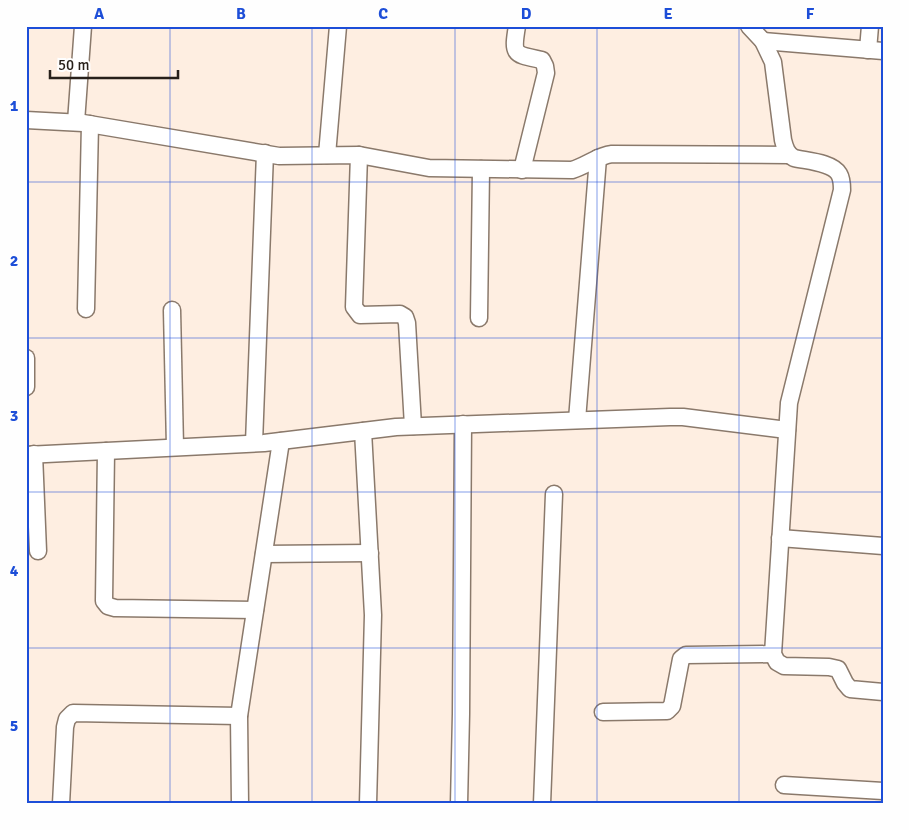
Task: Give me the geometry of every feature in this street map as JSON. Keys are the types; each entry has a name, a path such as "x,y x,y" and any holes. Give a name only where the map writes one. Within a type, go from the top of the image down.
{"street":[{"path":"83,26 86,309"},
{"path":"327,155 338,26"},
{"path":"517,26 515,50 520,55 542,60 546,73 522,170"},
{"path":"749,26 763,41 773,62 783,140 789,155"},
{"path":"763,41 875,51 870,26"},
{"path":"26,120 83,123 292,156 359,155 416,167 572,170 612,154 789,155 827,166 838,172 842,181 842,190 791,389 773,654 777,662 784,666 838,669 845,684 850,689 883,692"},
{"path":"254,443 266,153"},
{"path":"359,155 354,307 360,316 400,314 405,317 413,426"},
{"path":"577,420 598,158"},
{"path":"480,318 481,169"},
{"path":"172,310 175,447"},
{"path":"26,358 26,387"},
{"path":"38,551 30,454 254,443 413,426 577,420 683,417 787,430"},
{"path":"459,804 462,424"},
{"path":"363,431 373,615 368,804"},
{"path":"240,804 239,716 281,441"},
{"path":"106,451 104,601 108,606 115,608 255,610"},
{"path":"542,804 554,494"},
{"path":"780,538 883,546"},
{"path":"264,554 370,553"},
{"path":"603,712 667,711 672,706 681,659 686,654 773,654"},
{"path":"61,804 65,727 67,719 74,713 239,716"},
{"path":"784,785 883,791"}]}
